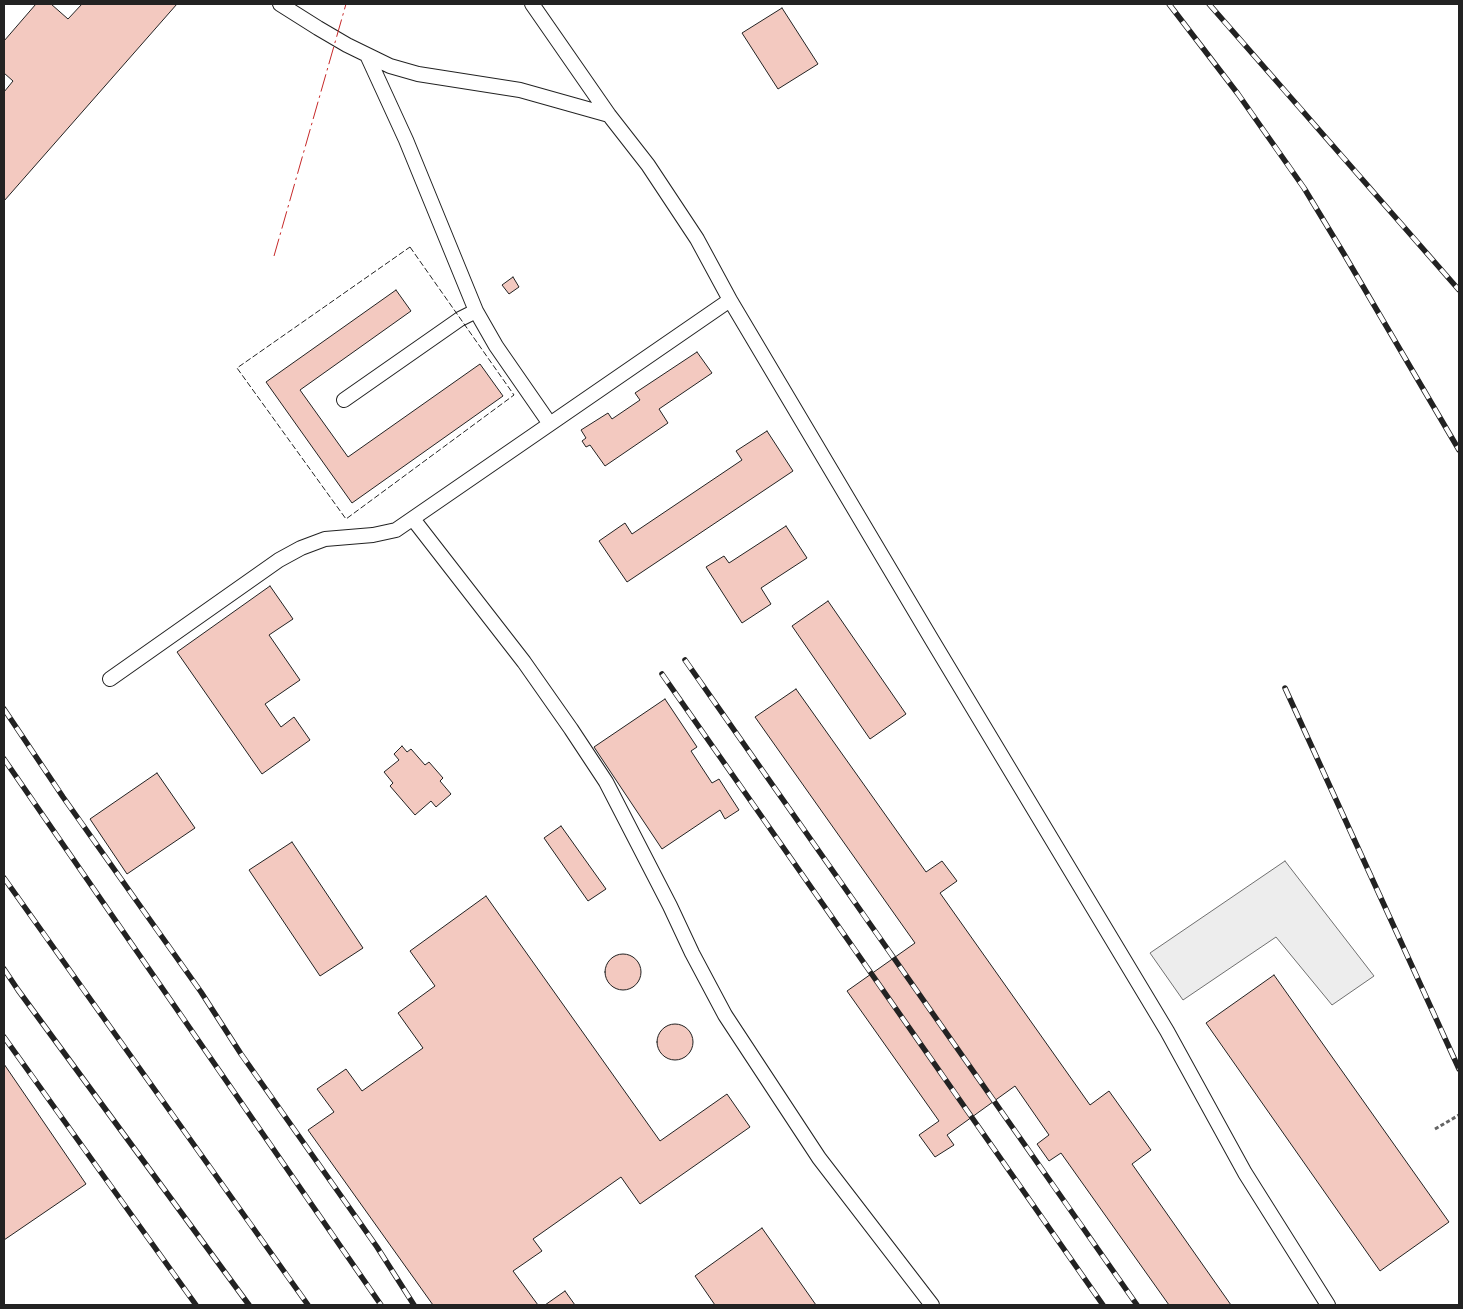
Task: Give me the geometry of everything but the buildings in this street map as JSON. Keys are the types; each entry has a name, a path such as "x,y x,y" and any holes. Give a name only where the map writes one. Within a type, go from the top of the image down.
{"lane":[{"path":"280,4 318,28 390,66 418,74 520,90 609,115"},
{"path":"532,4 609,115 648,164 680,211 730,300 1167,1031 1245,1173 1328,1305"},
{"path":"367,55 406,140 476,311 496,346 550,424"},
{"path":"110,679 279,560 301,548 325,538 373,535 396,530 730,300"},
{"path":"344,400 460,319 476,311"},
{"path":"413,519 524,662 571,728 606,782 725,1015 819,1158 932,1305"}],"path":[{"path":"1435,1129 1459,1115"}],"shaded area":[{"path":"1285,861 1374,976 1332,1005 1276,937 1183,1000 1150,953"}],"railway":[{"path":"1169,4 1238,94 1304,188 1459,450"},
{"path":"1209,4 1459,290"},
{"path":"685,660 1137,1305"},
{"path":"662,674 1103,1305"},
{"path":"1285,688 1459,1069"},
{"path":"4,709 63,797 201,992 241,1054 377,1247 414,1305"},
{"path":"4,759 381,1305"},
{"path":"4,878 308,1305"},
{"path":"4,969 249,1305"},
{"path":"4,1037 196,1305"}],"fence":[{"path":"410,247 514,395 346,519 237,368 410,247"}],"power":[{"path":"274,256 346,4"}]}
